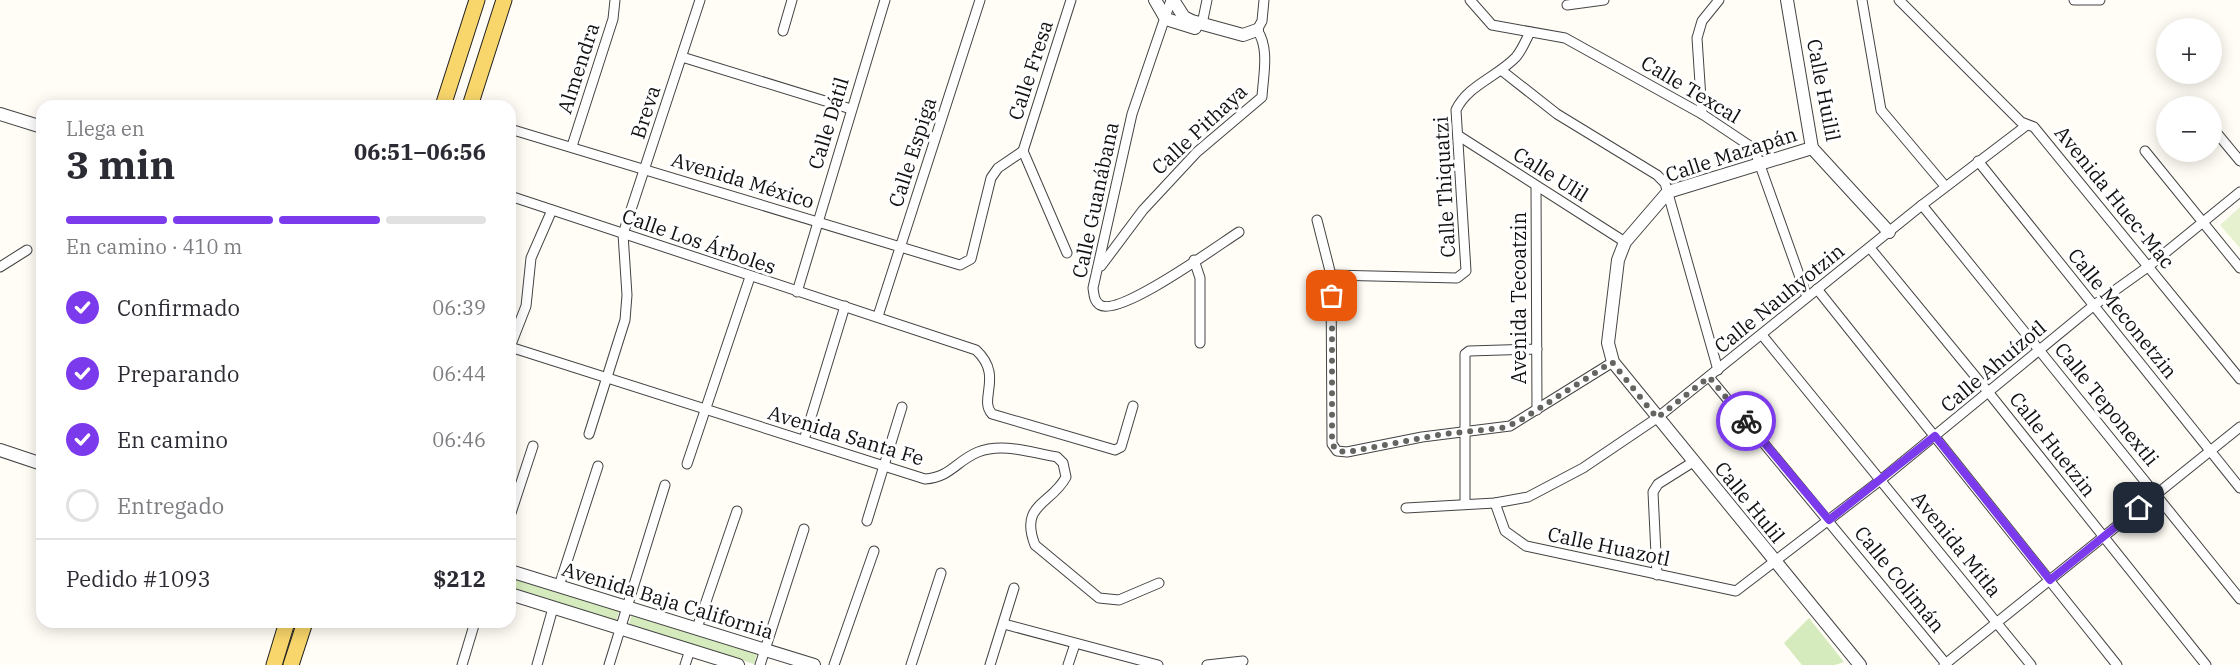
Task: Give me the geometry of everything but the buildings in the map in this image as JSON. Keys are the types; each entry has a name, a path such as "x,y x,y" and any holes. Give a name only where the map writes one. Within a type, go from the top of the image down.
{"main road":[{"path":"445,100 477,0"},
{"path":"472,100 504,0"},
{"path":"274,665 285,628"},
{"path":"291,665 303,628"}],"street":[{"name":"Almendra","path":"572,146 613,19 615,0"},
{"name":"Breva","path":"622,234 700,0"},
{"path":"783,31 792,0"},
{"name":"Calle Dátil","path":"796,292 885,0"},
{"name":"Calle Espiga","path":"878,316 980,0"},
{"name":"Calle Fresa","path":"1023,152 1071,0"},
{"path":"1155,0 1166,19 1205,31 1222,29"},
{"path":"1172,0 1184,17 1243,35 1257,30 1262,21 1264,0"},
{"name":"Calle Guanábana","path":"1172,0 1132,114 1094,288 1095,298 1099,304 1116,306 1151,289 1239,232"},
{"path":"1202,24 1207,0"},
{"name":"Calle Texcal","path":"1470,0 1492,25 1530,32 1554,33 1565,38 1702,114 1750,147 1759,164 1807,297"},
{"path":"1567,5 1604,0"},
{"path":"1702,114 1697,38 1702,21 1719,0"},
{"name":"Calle Huilil","path":"1787,0 1812,148 1889,231"},
{"path":"1862,0 1881,110 1945,186"},
{"name":"Avenida Huec-Mac","path":"1899,0 2027,125 2034,127 2240,379"},
{"path":"2074,0 2100,0"},
{"name":"Calle Pithaya","path":"1098,270 1143,210 1197,152 1262,97 1264,53 1263,42 1257,30"},
{"name":"Calle Thiquatzi","path":"1332,275 1457,278 1463,275 1466,271 1456,110 1463,95 1501,70 1517,54 1530,32"},
{"path":"682,57 851,109"},
{"path":"1501,70 1557,114 1657,175 1668,192 1718,370"},
{"path":"0,114 36,125"},
{"name":"Calle Nauhyotzin","path":"1406,508 1495,503 1539,493 1583,468 1657,418 1945,186 2027,125"},
{"name":"Avenida México","path":"516,131 960,265 971,259 991,178 998,168 1023,152"},
{"name":"Calle Ulil","path":"1459,136 1625,242"},
{"path":"2222,139 2240,161"},
{"name":"Calle Mazapán","path":"1612,362 1608,343 1614,271 1625,242 1668,192 1812,148"},
{"path":"2145,151 2240,268"},
{"path":"1023,152 1067,253"},
{"name":"Calle Meconetzin","path":"1978,161 2240,488"},
{"name":"Avenida Tecoatzin","path":"1536,186 1537,410"},
{"name":"Calle Ahuízotl","path":"1739,589 1882,479 2093,306 2149,266 2240,192"},
{"name":"Calle Los Árboles","path":"516,198 976,350 990,368 991,378 987,405 992,414 1115,450 1121,447 1133,406"},
{"name":"Calle Teponextli","path":"1922,205 2240,598"},
{"path":"516,332 526,306 531,258 552,210"},
{"path":"1317,220 1332,275 1332,444 1337,451 1347,452 1465,430 1502,428 1537,410 1612,362"},
{"path":"589,434 625,320 627,295 622,234"},
{"name":"Calle Huetzin","path":"1869,248 1989,393 2205,665"},
{"path":"0,267 27,250"},
{"path":"1194,260 1200,278 1200,344"},
{"path":"687,464 750,277"},
{"path":"1817,289 2117,665"},
{"path":"804,440 845,306"},
{"name":"Avenida Mitla","path":"1762,335 1882,479 2031,665"},
{"name":"Avenida Santa Fe","path":"516,349 925,479 942,478 977,453 998,447 1057,457 1063,463 1066,477 1062,484 1036,507 1031,518 1030,532 1035,545 1099,598 1119,600 1159,583"},
{"path":"1465,503 1466,351 1537,349"},
{"name":"Calle Hulil","path":"1612,362 1860,665"},
{"name":"Calle Colimán","path":"1709,377 1946,664"},
{"path":"867,521 903,407"},
{"path":"1946,664 2240,427"},
{"path":"516,498 533,446"},
{"path":"0,450 36,462"},
{"path":"1657,575 1653,492 1658,484 1693,462"},
{"path":"560,586 598,466"},
{"path":"609,665 665,485"},
{"name":"Calle Huazotl","path":"1495,503 1506,531 1526,546 1729,591 1739,589"},
{"path":"697,628 737,511"},
{"path":"760,665 804,529"},
{"path":"834,665 874,551"},
{"name":"Avenida Baja California","path":"516,573 814,665"},
{"path":"911,665 941,573"},
{"path":"990,665 1014,588"},
{"name":"Avenida Baja California","path":"516,596 738,665"},
{"path":"537,665 553,608"},
{"path":"1004,624 1147,665 1158,665"},
{"path":"462,665 473,628"},
{"path":"1068,665 1074,644"},
{"path":"685,665 690,650"},
{"path":"1207,665 1243,661"}],"green space":[{"path":"2240,207 2240,248 2220,225"},
{"path":"516,577 620,609 616,621 516,590"},
{"path":"632,614 757,654 754,664 629,624"},
{"path":"1809,618 1844,662 1835,665 1802,665 1784,643"}],"way so far":[{"path":"1332,296 1332,444 1337,451 1347,452 1465,430 1510,426 1612,362 1657,418 1709,377 1746,421"}],"route":[{"path":"1746,421 1829,520 1935,436 2050,580 2139,508"}]}
